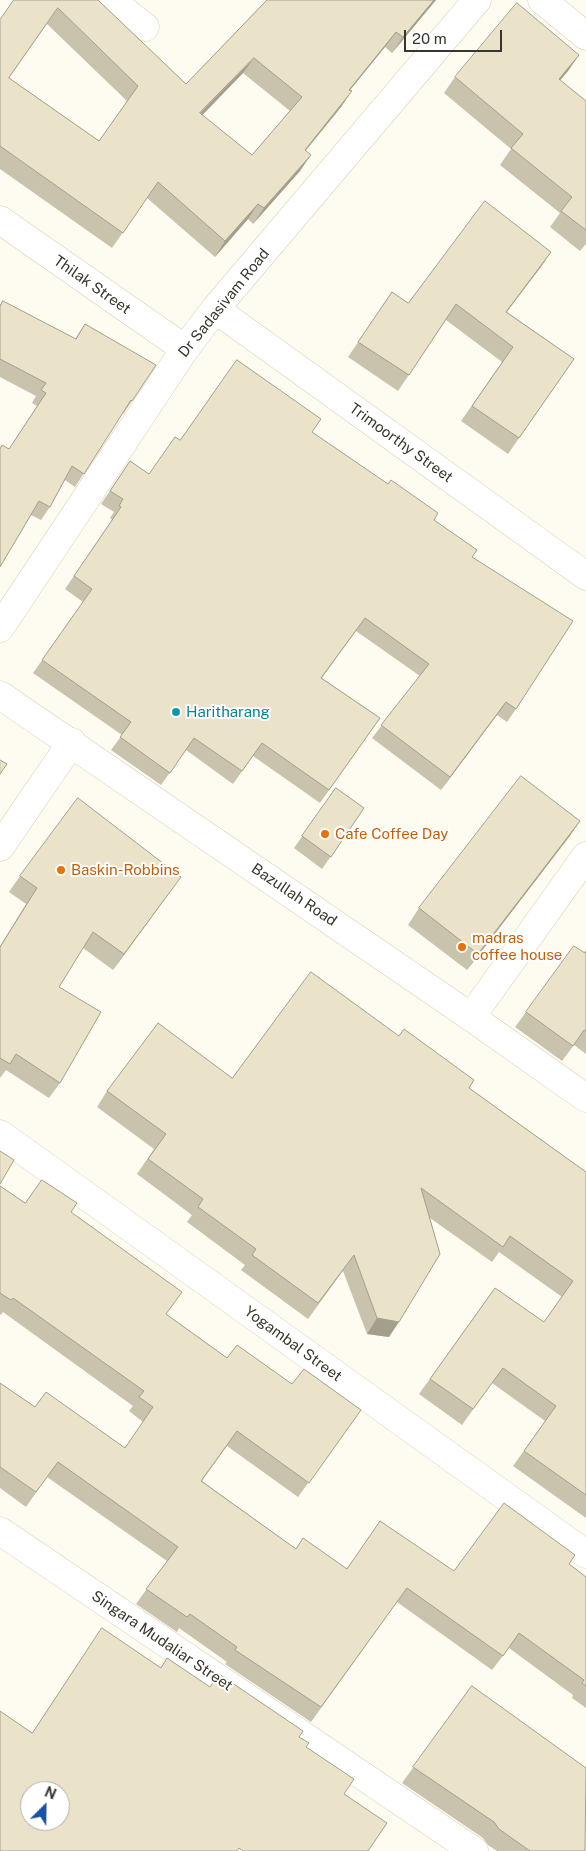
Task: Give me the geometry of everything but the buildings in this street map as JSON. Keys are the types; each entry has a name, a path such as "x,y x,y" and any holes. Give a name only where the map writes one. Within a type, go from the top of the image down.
{"street":[{"path":"110,0 145,26"},
{"name":"Dr Sadasivam Road","path":"0,628 185,349 215,310 477,0"},
{"path":"542,0 586,36"},
{"name":"Thilak Street","path":"0,220 185,349"},
{"name":"Trimoorthy Street","path":"215,310 586,576"},
{"name":"Bazullah Road","path":"0,695 72,742 471,1016 586,1098"},
{"path":"0,847 72,742"},
{"path":"471,1016 586,856"},
{"name":"Yogambal Street","path":"0,1134 586,1554"},
{"name":"Singara Mudaliar Street","path":"0,1531 474,1851"}],"place":[{"name":"Haritharang","path":"176,712"},
{"name":"Cafe Coffee Day","path":"325,834"},
{"name":"Baskin-Robbins","path":"61,870"},
{"name":"madras coffee house","path":"462,947"}]}
